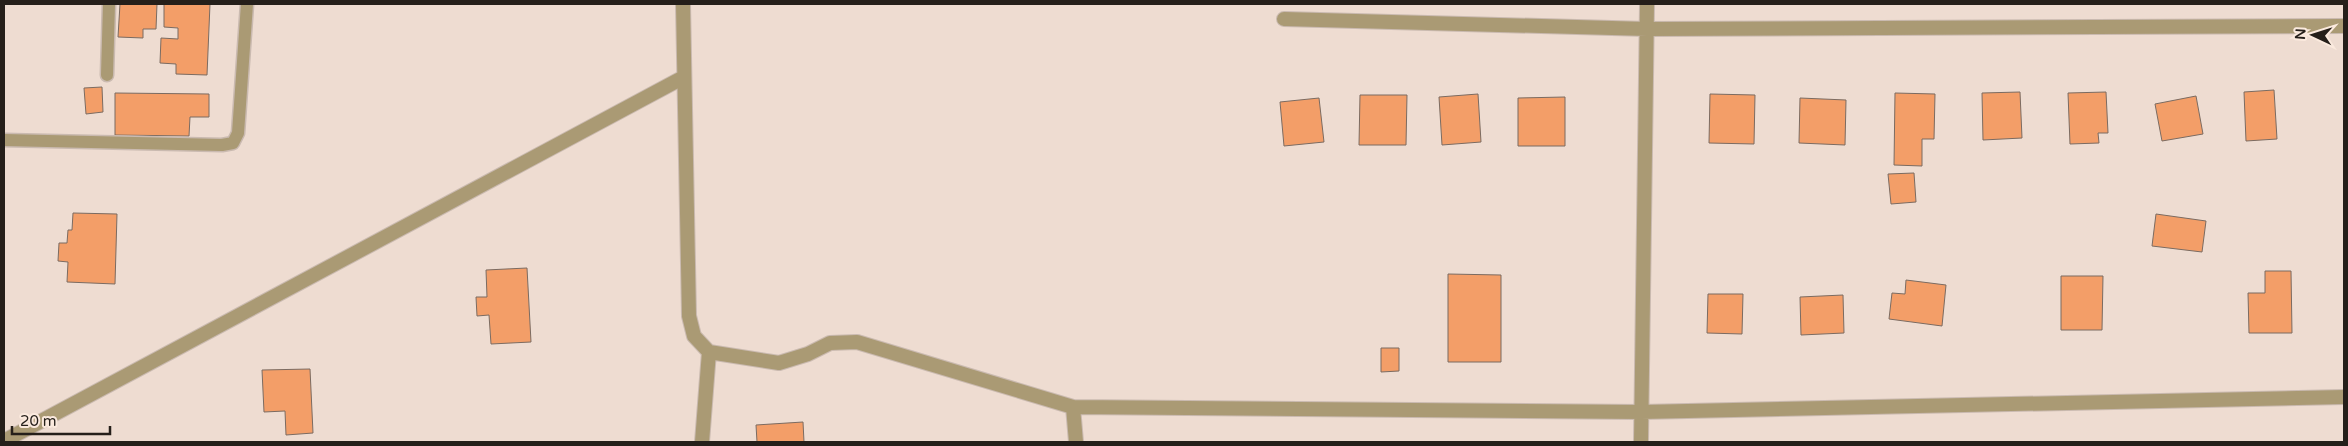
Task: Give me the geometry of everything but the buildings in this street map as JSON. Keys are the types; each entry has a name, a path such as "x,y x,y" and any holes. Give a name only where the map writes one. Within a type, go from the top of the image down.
{"street":[{"path":"683,4 689,316 694,336 709,352 780,363 808,354 830,343 857,342 1073,407 1641,412 2344,397"},
{"path":"1641,442 1647,4"},
{"path":"1284,19 1647,29 2344,26"},
{"path":"4,440 684,77"},
{"path":"702,442 709,352"},
{"path":"1073,407 1076,442"}],"lane":[{"path":"107,75 109,4"},
{"path":"4,140 222,145 233,142 238,133 247,4"}]}
